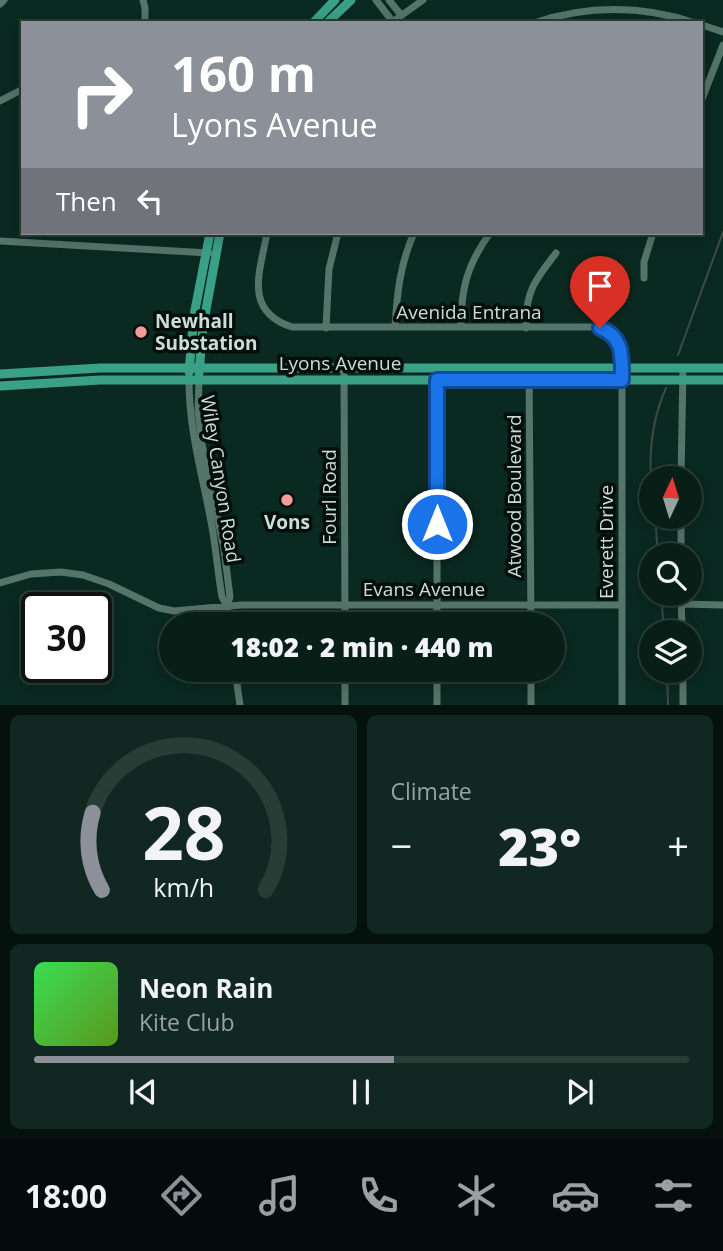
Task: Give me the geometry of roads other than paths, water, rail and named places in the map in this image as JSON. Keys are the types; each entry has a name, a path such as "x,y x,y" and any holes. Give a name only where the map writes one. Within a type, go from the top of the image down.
{"main road":[{"path":"315,21 335,0"},
{"path":"329,21 351,0"},
{"name":"Wiley Canyon Road","path":"210,235 211,254"},
{"name":"Wiley Canyon Road","path":"194,381 194,315 219,235"},
{"name":"Lyons Avenue","path":"0,374 100,368 723,368"},
{"path":"286,380 292,374 313,374 330,368"},
{"name":"Lyons Avenue","path":"0,386 70,381 723,380"}],"street":[{"path":"0,4 4,0"},
{"path":"142,0 145,21"},
{"path":"376,0 391,21"},
{"path":"389,0 401,15"},
{"path":"393,21 423,0"},
{"path":"539,21 553,16 600,9 640,10 690,21"},
{"path":"703,25 723,32"},
{"path":"703,93 723,45"},
{"path":"0,101 21,90"},
{"path":"23,235 23,242"},
{"name":"Avenida Entrana","path":"267,235 258,283 259,298 265,312 276,322 292,327 326,328 593,327 606,330 621,347 622,380"},
{"path":"326,328 329,269 338,235"},
{"path":"396,327 398,282 405,251 413,235"},
{"path":"461,327 463,285 469,268 489,235"},
{"path":"644,278 644,262 652,235"},
{"path":"0,241 211,254"},
{"path":"526,328 527,298 536,279 556,253"},
{"name":"Fourl Road","path":"344,368 345,612"},
{"path":"437,368 437,612"},
{"name":"Atwood Boulevard","path":"530,368 531,612"},
{"path":"681,466 683,368"},
{"name":"Everett Drive","path":"622,380 622,705"},
{"name":"Wiley Canyon Road","path":"194,381 193,436 225,560 223,579"},
{"name":"Wiley Canyon Road","path":"214,514 216,561 230,597 228,612"},
{"path":"216,561 225,560"},
{"name":"Evans Avenue","path":"1,580 61,572 83,575 109,584 159,608 174,611 227,606 622,606"},
{"path":"702,604 723,605"},
{"path":"237,682 240,705"},
{"path":"345,682 345,705"},
{"path":"437,682 438,705"},
{"path":"531,682 531,705"},
{"path":"683,683 683,705"}],"waterway":[{"path":"678,355 723,232"},
{"path":"651,466 653,432 666,388"},
{"path":"656,529 657,543"},
{"path":"662,606 663,620"},
{"path":"667,683 668,705"}],"place":[{"name":"Newhall Substation","path":"141,332"},
{"name":"Vons","path":"287,500"}]}
